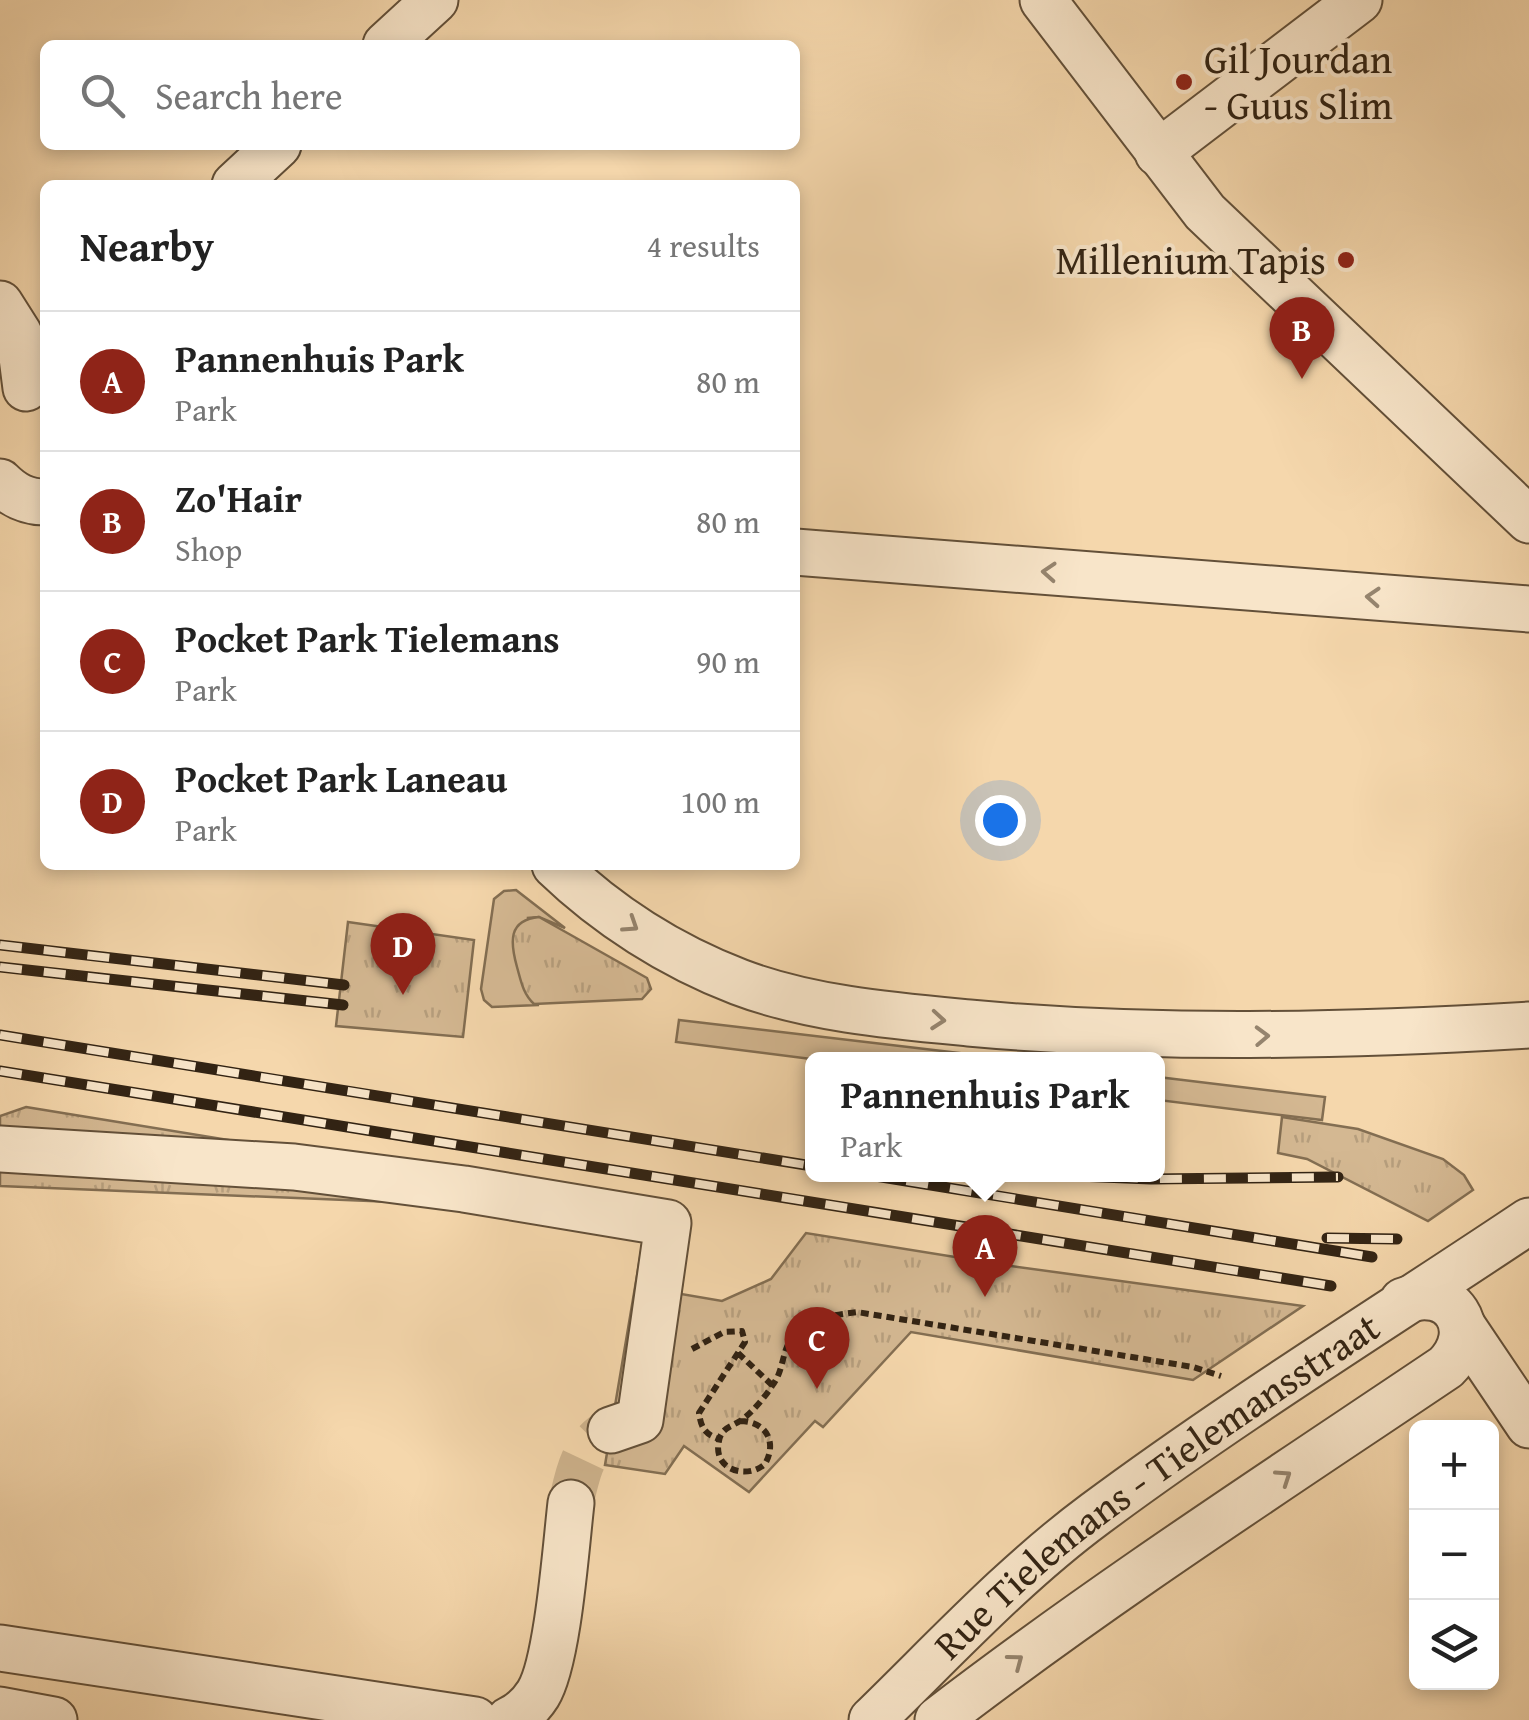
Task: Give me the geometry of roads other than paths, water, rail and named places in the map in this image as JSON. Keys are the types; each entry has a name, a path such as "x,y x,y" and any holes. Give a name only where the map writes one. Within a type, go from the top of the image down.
{"street":[{"path":"391,40 435,0"},
{"path":"1042,0 1205,212 1529,520"},
{"path":"1158,153 1359,0"},
{"path":"240,180 273,150"},
{"path":"0,304 19,334 24,393"},
{"path":"0,482 11,493 40,502"},
{"path":"800,552 1529,609"},
{"path":"560,870 616,916 692,962 740,983 821,1003 1000,1026 1242,1037 1529,1025"},
{"path":"0,1149 294,1167 464,1189 668,1224 640,1420 611,1430"},
{"name":"Rue Tielemans - Tielemansstraat","path":"872,1720 1007,1590 1093,1516 1403,1302 1529,1221"},
{"name":"Rue Tielemans - Tielemansstraat","path":"938,1720 1136,1575 1446,1368 1463,1342 1458,1313 1432,1296 1417,1296 1403,1302"},
{"path":"1463,1327 1529,1425"},
{"path":"509,1720 520,1715 540,1692 564,1575 570,1503"},
{"path":"0,1648 475,1720"},
{"path":"0,1710 54,1720"}],"tunnel":[{"path":"571,1503 587,1452 611,1430"}],"railway":[{"path":"0,945 344,985"},
{"path":"0,967 343,1005"},
{"path":"0,1035 805,1165"},
{"path":"0,1071 1331,1286"},
{"path":"1165,1179 1338,1177"},
{"path":"912,1182 1372,1257"},
{"path":"1327,1238 1397,1239"}],"place":[{"name":"Gil Jourdan - Guus Slim","path":"1184,82"},
{"name":"Millenium Tapis","path":"1346,260"},
{"name":"Zo'Hair","path":"1302,379"},
{"name":"Pocket Park Laneau","path":"403,995"},
{"name":"Pannenhuis Park","path":"985,1297"},
{"name":"Pocket Park Tielemans","path":"817,1389"}]}
